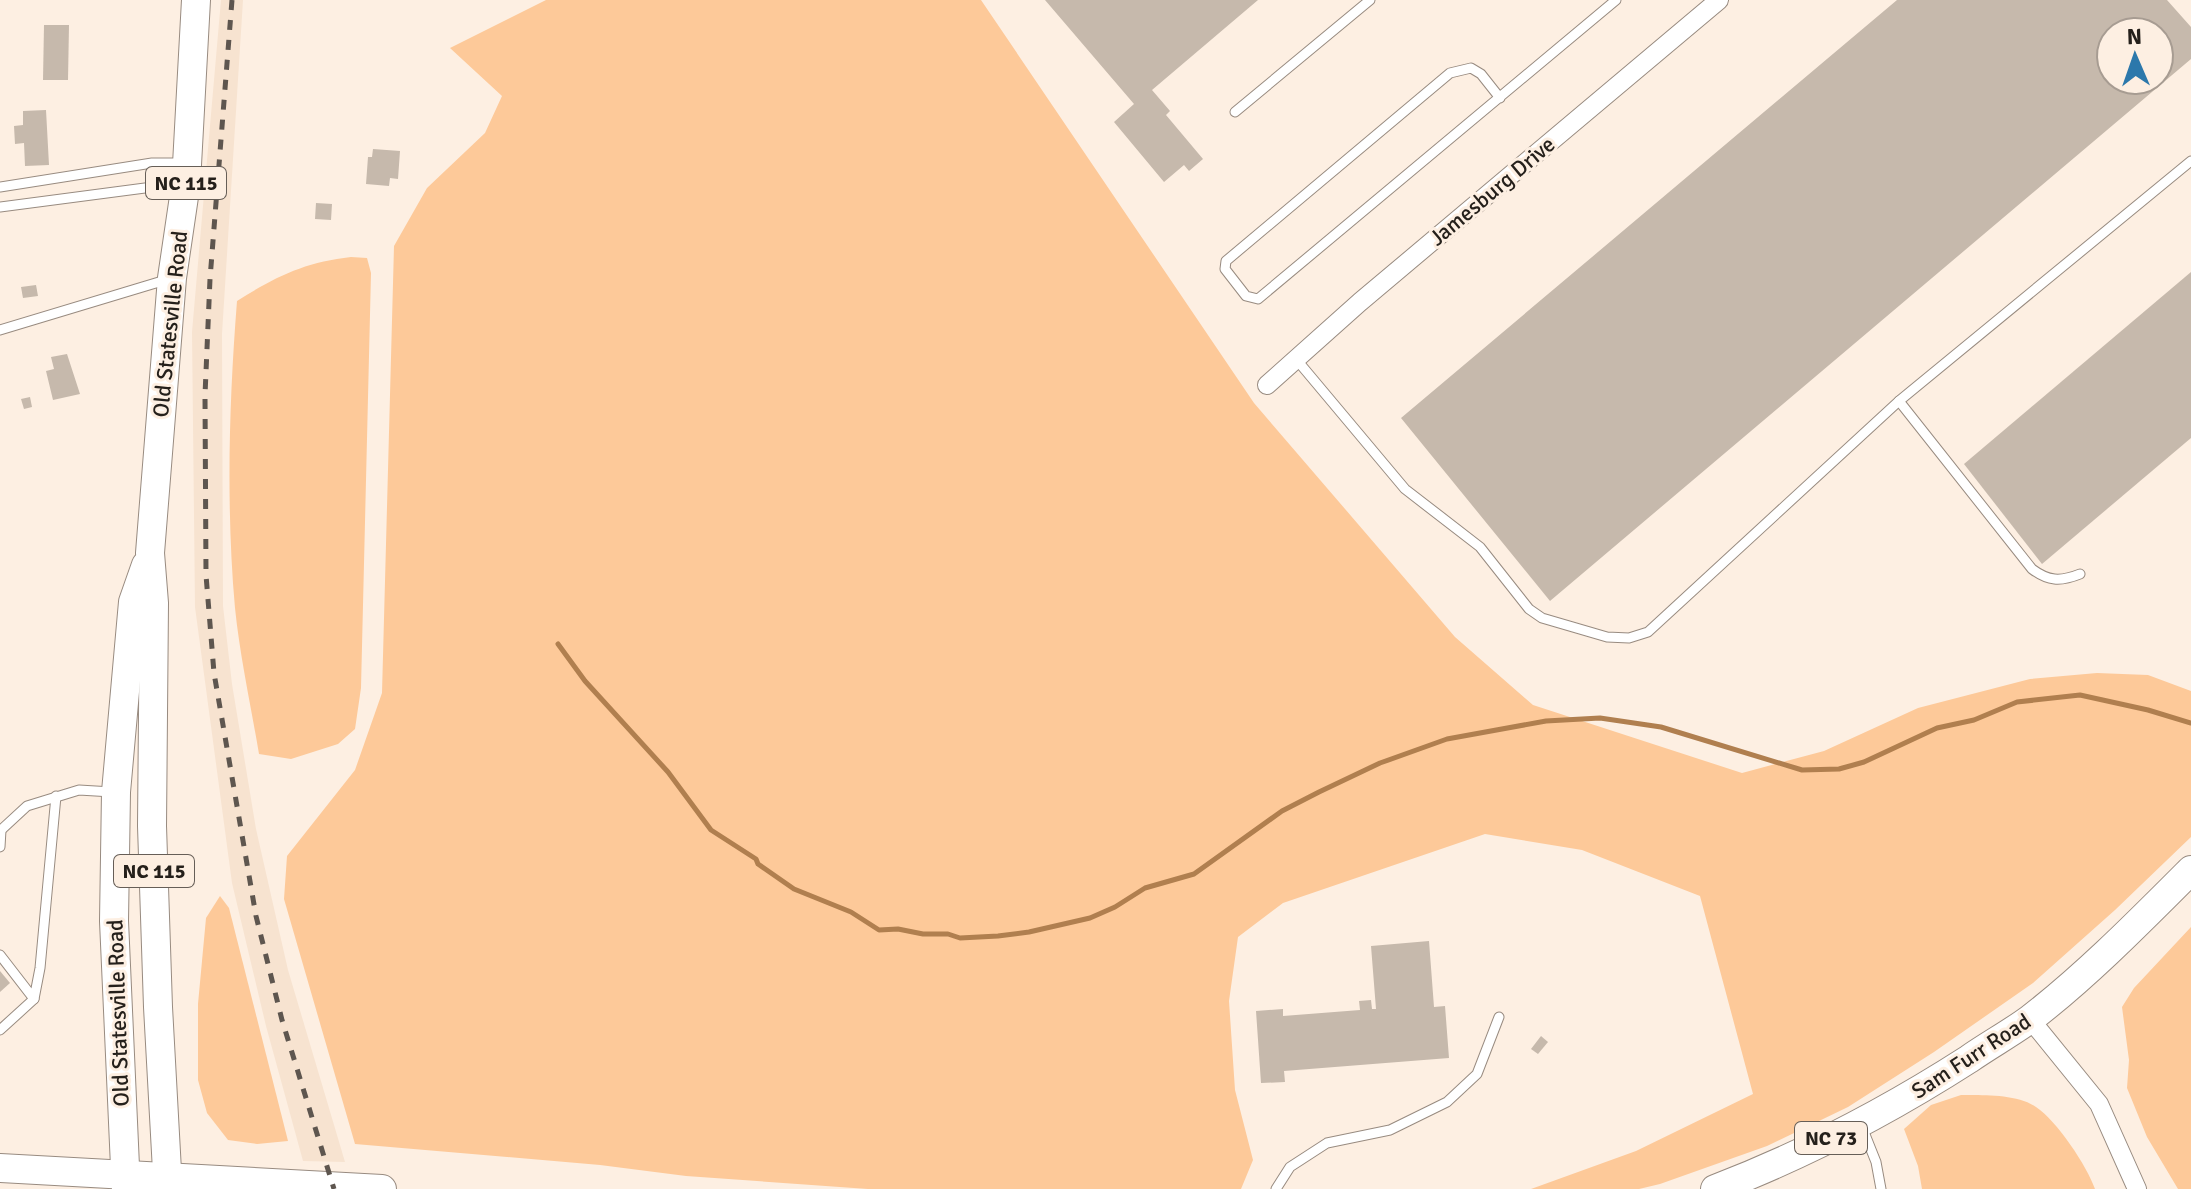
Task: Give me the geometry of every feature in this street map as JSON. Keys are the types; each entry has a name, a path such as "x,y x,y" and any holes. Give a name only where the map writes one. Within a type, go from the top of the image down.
{"main road":[{"name":"Old Statesville Road","path":"168,1182 152,826 154,603 150,553 172,278 187,173 196,0"},
{"name":"Old Statesville Road","path":"125,1181 114,921 116,792 133,602 150,553"},
{"name":"Sam Furr Road","path":"1715,1189 1778,1164 1860,1123 1930,1083 2030,1019 2130,931 2191,870"},
{"path":"0,1168 125,1181 382,1189"}],"street":[{"name":"Jamesburg Drive","path":"1267,385 1360,302 1719,0"},
{"path":"2030,1019 2099,1104 2137,1189"}],"lane":[{"path":"1235,112 1370,0"},
{"path":"1500,98 1481,74 1471,68 1450,73 1226,261 1225,269 1246,296 1258,299 1500,98 1616,0"},
{"path":"1296,359 1405,489 1480,547 1529,609 1542,618 1607,637 1629,638 1648,632 1899,401 2191,161"},
{"path":"0,187 152,163 187,173"},
{"path":"0,207 187,173"},
{"path":"0,330 172,278"},
{"path":"1899,401 2032,569 2046,579 2065,580 2080,574"},
{"path":"0,847 1,830 27,806 79,790 116,792"},
{"path":"0,1030 34,999 40,968 56,796"},
{"path":"0,955 34,999"},
{"path":"1276,1189 1290,1167 1327,1143 1390,1130 1447,1102 1477,1074 1499,1017"},
{"path":"1860,1123 1876,1162 1881,1189"}],"shaded area":[{"path":"221,0 243,0 222,334 223,606 232,684 256,829 288,970 345,1162 303,1161 266,1026 232,883 195,607 192,332"},
{"path":"546,0 981,0 1254,403 1455,637 1533,705 1742,773 1824,751 1918,708 2030,679 2097,673 2148,675 2191,691 2191,837 2033,983 1848,1107 1767,1146 1639,1189 1531,1189 1636,1151 1753,1094 1700,896 1582,850 1485,834 1283,903 1238,937 1229,1001 1235,1090 1253,1160 1241,1189 868,1189 686,1176 600,1165 355,1144 284,899 287,856 355,770 382,693 394,246 427,188 485,133 502,96 450,48"},
{"path":"351,257 367,258 371,273 361,688 355,729 338,744 291,759 259,754 237,626 232,570 230,416 237,301 291,272"},
{"path":"220,896 229,908 288,1141 257,1144 228,1140 207,1113 198,1080 198,1004 206,918"},
{"path":"2191,927 2191,1189 2178,1189 2147,1137 2127,1088 2129,1060 2122,1007 2134,988"},
{"path":"1961,1095 2010,1097 2036,1107 2053,1122 2070,1145 2095,1189 1922,1189 1918,1166 1904,1129 1931,1105"}],"building":[{"path":"1045,0 1258,0 1152,90 1170,111 1166,115 1203,159 1189,171 1184,165 1164,182 1114,122 1134,104"},
{"path":"1897,0 2167,0 2191,27 2191,59 2175,73 2175,16 2095,16 2095,96 2147,96 1550,601 1401,418"},
{"path":"44,25 69,25 68,80 43,80"},
{"path":"46,110 49,165 25,166 24,143 15,144 14,126 23,125 23,111"},
{"path":"373,149 400,151 398,179 390,178 389,186 366,184 368,157 372,157"},
{"path":"316,203 332,204 331,220 315,219"},
{"path":"2191,272 2191,438 2042,564 1964,464"},
{"path":"36,285 38,296 23,298 21,287"},
{"path":"67,354 80,394 53,400 46,371 54,369 51,357"},
{"path":"30,397 32,407 24,409 21,399"},
{"path":"1429,941 1434,1007 1445,1006 1449,1058 1284,1071 1285,1082 1261,1083 1256,1011 1283,1009 1283,1016 1360,1010 1359,1001 1371,1000 1372,1009 1376,1009 1371,946"},
{"path":"0,971 10,983 0,992"},
{"path":"1541,1036 1548,1042 1538,1054 1531,1049"}],"waterway":[{"path":"558,644 585,681 668,772 711,830 756,859 758,864 794,889 851,912 879,930 898,929 960,938 1029,932 1090,918 1145,888 1194,874 1282,811 1380,763 1447,739 1546,721 1600,718 1661,727 1802,770 1839,769 1864,762 1937,728 1974,720 2017,702 2080,695 2191,723"}],"railway":[{"path":"232,0 210,279 205,395 206,575 214,673 256,916 282,1020 334,1189"}]}
